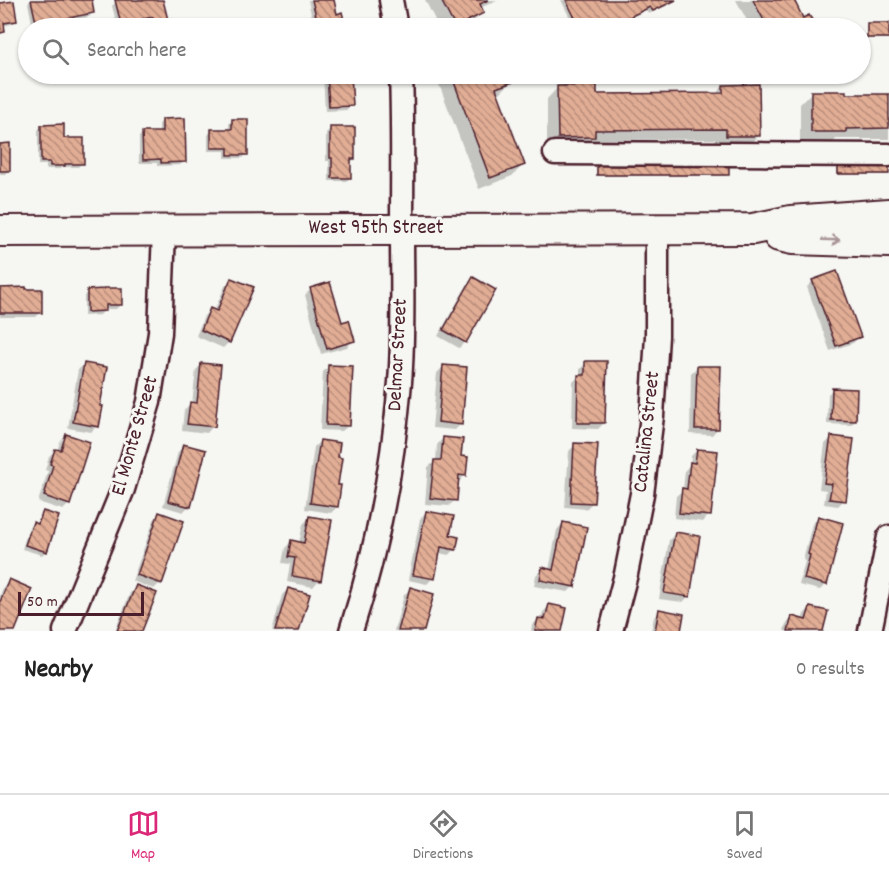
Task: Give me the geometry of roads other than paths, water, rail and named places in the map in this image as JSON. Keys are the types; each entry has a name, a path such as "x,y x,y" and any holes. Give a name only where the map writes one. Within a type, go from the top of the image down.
{"main road":[{"name":"West 95th Street","path":"0,231 753,229 791,221 889,214"},
{"name":"West 95th Street","path":"753,229 792,239 889,242"}],"street":[{"path":"391,0 394,18"},
{"name":"Delmar Street","path":"351,631 379,531 394,442 400,381 403,327 400,84"},
{"path":"555,153 889,155"},
{"name":"Catalina Street","path":"611,631 626,574 642,494 652,417 657,336 657,229"},
{"name":"El Monte Street","path":"65,631 123,489 149,402 160,333 164,231"},
{"path":"870,631 889,537"}]}
